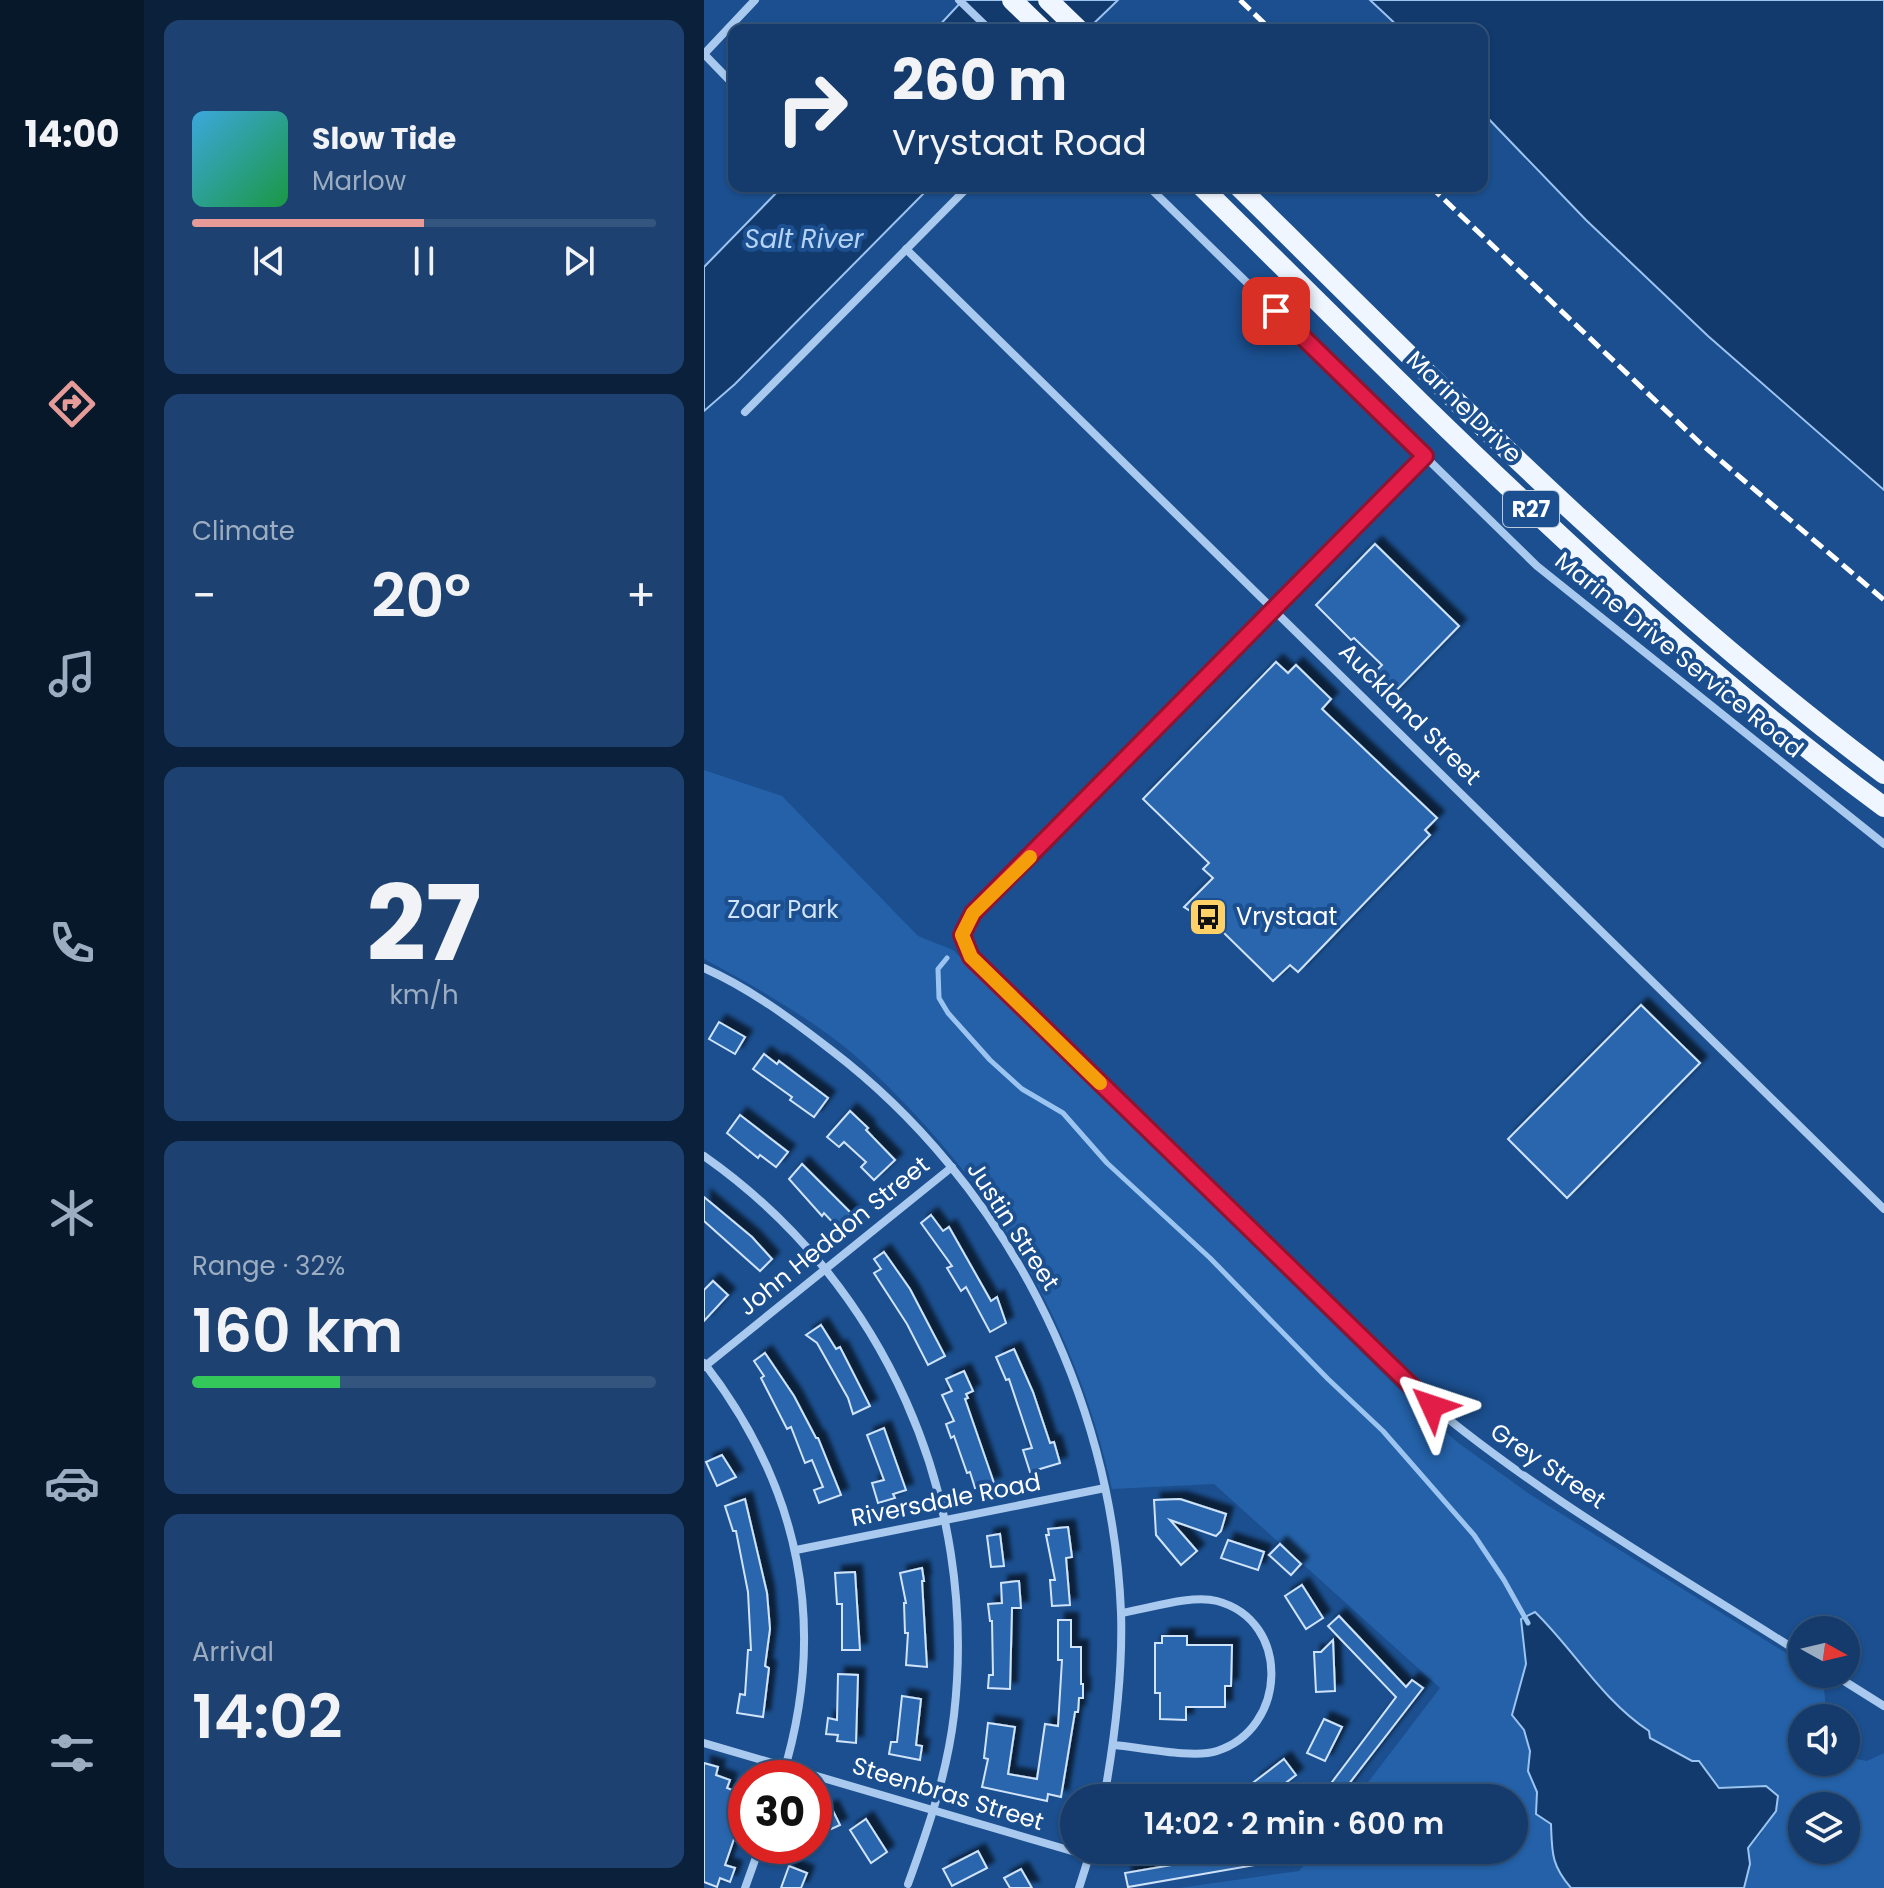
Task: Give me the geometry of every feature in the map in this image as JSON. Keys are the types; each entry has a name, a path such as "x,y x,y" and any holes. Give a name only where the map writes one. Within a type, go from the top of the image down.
{"main road":[{"path":"1012,0 1037,24"},
{"path":"1048,0 1073,24"},
{"name":"Marine Drive","path":"1207,192 1555,532 1692,654 1884,807"},
{"name":"Marine Drive","path":"1244,192 1447,392 1643,578 1774,689 1884,774"}],"street":[{"path":"732,24 755,0"},
{"path":"959,0 984,24"},
{"path":"728,29 704,54 728,79"},
{"path":"745,412 963,192"},
{"name":"Marine Drive Service Road","path":"1154,192 1537,566 1884,844"},
{"name":"Auckland Street","path":"906,249 1884,1209"},
{"path":"1275,609 1425,456"},
{"name":"Grey Street","path":"1275,609 973,913 962,935 971,957 1399,1377 1452,1424 1562,1501 1788,1645"},
{"name":"Justin Street","path":"704,968 784,1014 852,1066 923,1132 1004,1239 1037,1297 1082,1403 1095,1442 1113,1534 1121,1613 1119,1687 1107,1784"},
{"path":"704,1156 778,1216 826,1268 867,1325 901,1387 928,1453 946,1521 957,1599 957,1678 947,1757 934,1810 908,1884"},
{"name":"John Heddon Street","path":"705,1365 952,1167"},
{"path":"705,1365 734,1404 765,1460 788,1519 796,1550 805,1644 800,1706 788,1760"},
{"name":"Riversdale Road","path":"796,1550 1105,1488"},
{"path":"1114,1745 1194,1753 1215,1752 1249,1733 1258,1722 1266,1705 1272,1676 1268,1643 1258,1628 1244,1614 1215,1600 1193,1600 1121,1613"},
{"path":"1855,1688 1884,1706"},
{"name":"Steenbras Street","path":"704,1743 762,1760"},
{"name":"Steenbras Street","path":"832,1780 1060,1845"},
{"path":"745,1888 754,1864"},
{"path":"1079,1888 1087,1864"}],"green space":[{"name":"Zoar Park","path":"704,770 782,796 918,936 953,950 1406,1396 1457,1442 1531,1495 1788,1654 1788,1688 1823,1688 1825,1704 1788,1704 1788,1776 1860,1776 1860,1760 1867,1761 1884,1753 1884,1888 1744,1888 1750,1864 1748,1848 1762,1833 1766,1786 1719,1788 1699,1761 1692,1761 1650,1737 1648,1731 1615,1705 1570,1651 1521,1620 1526,1664 1524,1730 1530,1752 1528,1771 1537,1792 1536,1814 1551,1824 1556,1858 1571,1888 1179,1888 1299,1871 1305,1864 1528,1864 1528,1784 1367,1784 1440,1688 1214,1484 1112,1489 1081,1384 1061,1333 1010,1238 980,1192 946,1149 880,1079 829,1035 704,959"}],"water":[{"path":"963,0 1118,0 1093,24 941,24"},
{"path":"1370,0 1884,0 1884,490 1708,336 1586,220 1488,118 1488,24 1396,24"},
{"name":"Salt River","path":"777,192 925,192 735,384 704,411 704,267"},
{"path":"1535,1612 1617,1705 1649,1731 1650,1738 1692,1761 1699,1761 1719,1788 1766,1786 1778,1796 1776,1811 1748,1848 1750,1864 1744,1888 1571,1888 1564,1880 1554,1858 1551,1824 1536,1814 1537,1792 1528,1771 1530,1751 1524,1730 1512,1715 1526,1664 1521,1619"}],"building":[{"path":"1375,544 1459,626 1389,698 1369,678 1382,665 1316,605"},
{"path":"1276,662 1288,673 1296,665 1331,699 1322,709 1437,818 1425,830 1430,835 1298,972 1290,965 1273,981 1222,931 1184,907 1213,878 1203,869 1209,863 1143,799"},
{"path":"1641,1005 1700,1063 1567,1198 1508,1139"},
{"path":"719,1022 745,1037 735,1054 709,1039"},
{"path":"764,1054 777,1064 779,1061 828,1098 814,1117 753,1069"},
{"path":"850,1111 895,1160 874,1180 861,1167 866,1162 844,1142 839,1147 827,1137"},
{"path":"740,1115 788,1152 776,1167 760,1155 758,1158 727,1133"},
{"path":"802,1164 851,1213 837,1227 824,1213 822,1216 789,1179"},
{"path":"704,1197 752,1237 772,1259 760,1271 704,1221"},
{"path":"931,1215 943,1231 949,1227 991,1301 997,1297 1006,1323 990,1332 966,1287 961,1291 947,1268 952,1266 921,1223"},
{"path":"884,1252 910,1289 945,1356 928,1365 907,1324 874,1273 881,1269 874,1259"},
{"path":"713,1281 728,1295 704,1321 704,1290"},
{"path":"821,1325 836,1349 840,1347 870,1406 853,1414 848,1398 817,1343 806,1335"},
{"path":"1014,1349 1060,1463 1030,1472 1023,1450 1032,1448 1009,1379 1006,1380 996,1357"},
{"path":"765,1353 818,1438 841,1495 819,1503 814,1490 823,1487 812,1460 805,1463 791,1427 787,1429 761,1378 764,1376 754,1361"},
{"path":"964,1371 973,1391 966,1394 968,1398 965,1399 994,1483 975,1488 946,1424 954,1421 942,1395 952,1391 946,1379"},
{"path":"884,1428 906,1490 893,1494 895,1498 878,1503 872,1483 884,1480 867,1435"},
{"path":"722,1455 736,1477 717,1486 706,1462"},
{"path":"745,1499 767,1593 770,1629 763,1717 737,1713 740,1694 745,1695 748,1650 751,1650 748,1592 736,1531 733,1531 725,1506"},
{"path":"1180,1499 1226,1514 1221,1531 1216,1536 1170,1520 1197,1551 1181,1565 1156,1535 1154,1500"},
{"path":"1068,1527 1072,1557 1066,1558 1070,1605 1052,1606 1050,1580 1055,1580 1046,1535 1049,1535 1048,1529"},
{"path":"1000,1534 1004,1566 991,1567 987,1536"},
{"path":"1228,1540 1264,1552 1258,1570 1221,1558"},
{"path":"1280,1544 1301,1564 1291,1575 1269,1555"},
{"path":"922,1568 927,1667 906,1665 908,1633 905,1633 906,1603 900,1573"},
{"path":"855,1572 860,1650 842,1650 842,1604 837,1604 835,1573"},
{"path":"1019,1581 1021,1608 1012,1608 1010,1689 988,1688 989,1675 993,1675 992,1621 988,1604 1002,1603 1001,1583"},
{"path":"1302,1585 1323,1618 1306,1629 1285,1596"},
{"path":"1339,1616 1406,1687 1412,1680 1423,1688 1349,1784 1331,1784 1396,1697 1328,1626"},
{"path":"1058,1620 1071,1620 1071,1647 1081,1647 1083,1698 1079,1698 1078,1712 1075,1712 1060,1797 1048,1794 1047,1801 982,1787 988,1759 984,1758 988,1723 1015,1727 1008,1774 1037,1779 1045,1724 1058,1726 1062,1660 1058,1660"},
{"path":"1162,1636 1187,1636 1187,1645 1232,1645 1231,1686 1225,1686 1225,1707 1186,1707 1186,1720 1160,1719 1160,1693 1155,1693 1155,1643 1162,1643"},
{"path":"1333,1640 1335,1691 1316,1692 1314,1652 1321,1652"},
{"path":"838,1674 858,1675 856,1743 837,1741 838,1735 826,1734 828,1718 837,1720"},
{"path":"902,1696 921,1699 916,1745 922,1746 920,1760 889,1754 891,1742 897,1742"},
{"path":"1324,1719 1342,1727 1325,1761 1307,1753"},
{"path":"1284,1759 1296,1775 1284,1784 1254,1782"},
{"path":"704,1763 718,1767 716,1775 728,1779 728,1856 725,1865 735,1868 730,1882 720,1878 717,1887 704,1882"},
{"path":"832,1809 840,1825 832,1829"},
{"path":"866,1819 887,1852 871,1863 850,1830"},
{"path":"978,1851 987,1868 952,1886 943,1869"},
{"path":"1177,1864 1261,1864 1128,1887 1125,1873"},
{"path":"789,1866 807,1873 801,1888 781,1888"},
{"path":"1021,1869 1032,1888 1010,1888 1004,1878"}],"waterway":[{"path":"947,958 938,969 939,998 948,1013 990,1060 1022,1089 1063,1113 1107,1163 1210,1258 1383,1431 1474,1535 1528,1623"}],"railway":[{"path":"1240,0 1265,24"},
{"path":"1436,192 1700,443 1884,600"}],"slow traffic":[{"path":"1030,857 973,913 962,935 971,957 1100,1083"}],"place":[{"name":"Vrystaat","path":"1208,917"}],"route":[{"path":"1276,311 1425,456 973,913 962,935 971,957 1432,1406"}]}
